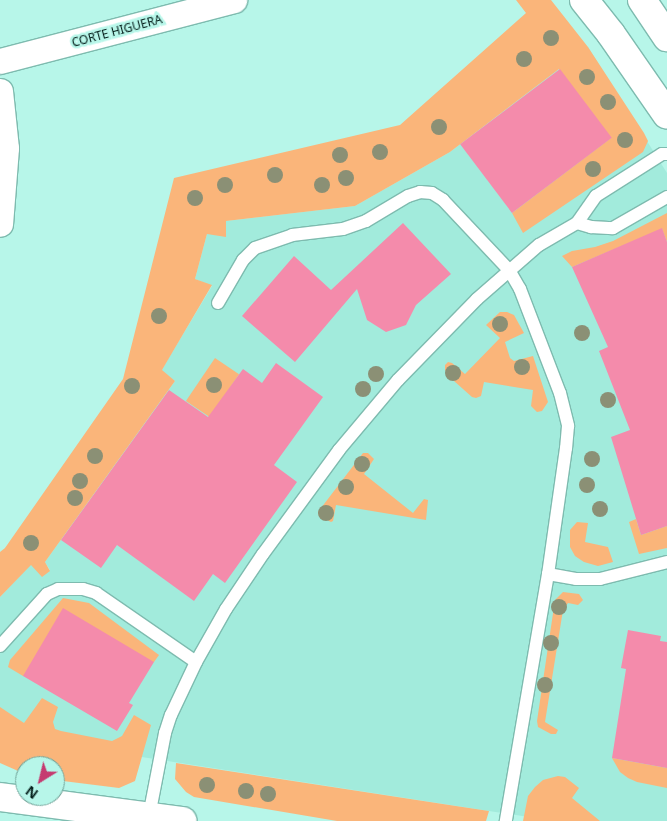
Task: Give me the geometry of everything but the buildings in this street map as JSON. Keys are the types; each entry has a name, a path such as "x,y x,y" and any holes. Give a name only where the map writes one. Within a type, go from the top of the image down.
{"main road":[{"path":"584,0 611,34 667,115"},
{"path":"642,0 667,38"},
{"path":"0,797 144,818 182,821"}],"street":[{"name":"CORTE HIGUERA","path":"0,61 234,0"},
{"path":"0,91 6,148 0,224"}],"lane":[{"path":"144,818 171,715 196,662 243,584 339,450 417,359 509,270 539,245 577,223 596,196 662,154 667,154"},
{"path":"218,303 243,260 254,248 292,235 343,229 366,221 408,196 420,192 432,193 443,200 509,270 527,305 560,392 568,426 548,574 506,821"},
{"path":"577,223 591,227 613,228 667,197"},
{"path":"548,574 576,579 600,579 667,562"},
{"path":"0,646 47,594 58,589 76,588 96,593 196,662"}],"shaded area":[{"path":"516,0 551,0 588,47 644,133 648,141 643,152 523,233 512,213 611,138 559,69 450,152 355,206 226,221 226,237 207,234 195,279 212,285 162,370 175,381 45,562 50,571 42,577 31,565 0,597 0,552 5,548 123,379 174,178 400,125 526,13"},
{"path":"588,47 667,173 667,821 554,821 0,735 0,597 31,564 50,570 45,562 175,381 161,371 212,286 195,279 207,234 226,221 355,206 450,152"},
{"path":"667,213 667,242 662,229 572,267 562,256 572,251 595,247 613,241"},
{"path":"500,312 514,315 524,333 505,342 510,358 514,361 533,356 548,402 542,411 537,412 531,406 533,390 484,382 481,396 476,398 472,397 454,381 445,370 445,365 448,362 465,374 500,338 486,325"},
{"path":"215,358 239,374 210,417 186,401"},
{"path":"363,453 368,453 374,459 364,474 413,513 424,499 428,500 426,520 336,505 333,521 331,522 319,516 318,512"},
{"path":"636,519 641,535 667,526 667,548 639,554 629,522"},
{"path":"577,522 588,523 585,542 608,547 613,562 598,566 584,562 575,556 570,547 570,530"},
{"path":"563,592 579,594 583,600 578,605 568,603 563,610 545,722 558,730 556,734 551,734 538,727 537,721 555,600"},
{"path":"63,598 89,603 159,655 154,662 23,676 8,667 10,660"},
{"path":"42,698 58,707 53,722 55,729 61,731 112,741 122,736 134,715 151,725 135,781 119,788 65,781 65,756 15,756 15,770 0,763 0,707 24,723"},
{"path":"612,758 667,768 667,788 637,782 628,778 620,772"},
{"path":"176,763 489,811 486,821 337,821 194,797 186,792 175,779"},
{"path":"558,776 565,777 579,788 572,798 600,821 523,821 528,796 535,787 543,780"}]}
